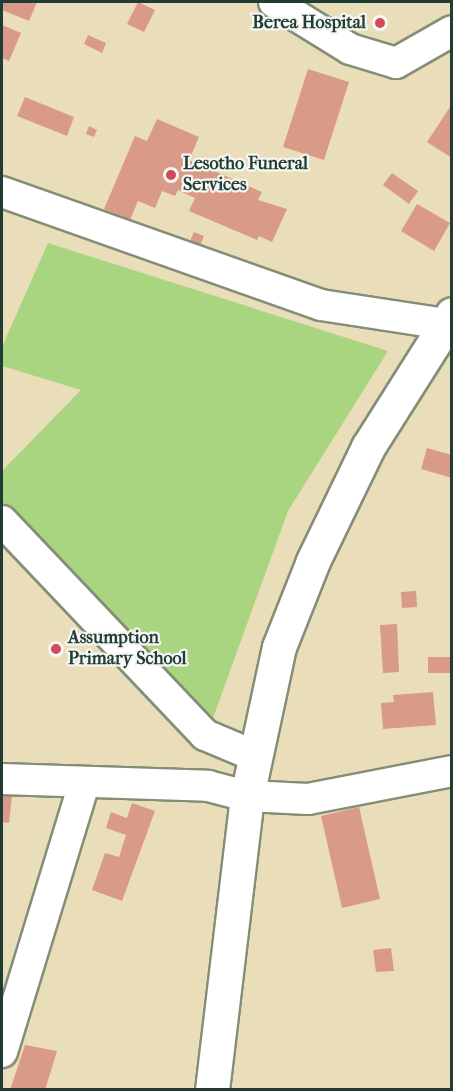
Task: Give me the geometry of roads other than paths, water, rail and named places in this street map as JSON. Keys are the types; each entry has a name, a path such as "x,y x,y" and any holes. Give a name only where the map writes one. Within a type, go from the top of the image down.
{"main road":[{"path":"212,1089 247,796 279,647 313,561 368,447 449,321"}],"street":[{"path":"274,2 350,49 396,63 452,31"},
{"path":"2,192 321,305 449,321"},
{"path":"2,521 204,735 255,756"},
{"path":"2,779 208,786 247,796 308,799 452,771"},
{"path":"2,1052 84,783"}],"place":[{"name":"Berea Hospital","path":"380,23"},
{"name":"Lesotho Funeral Services","path":"171,175"},
{"name":"Assumption Primary School","path":"56,649"}]}
